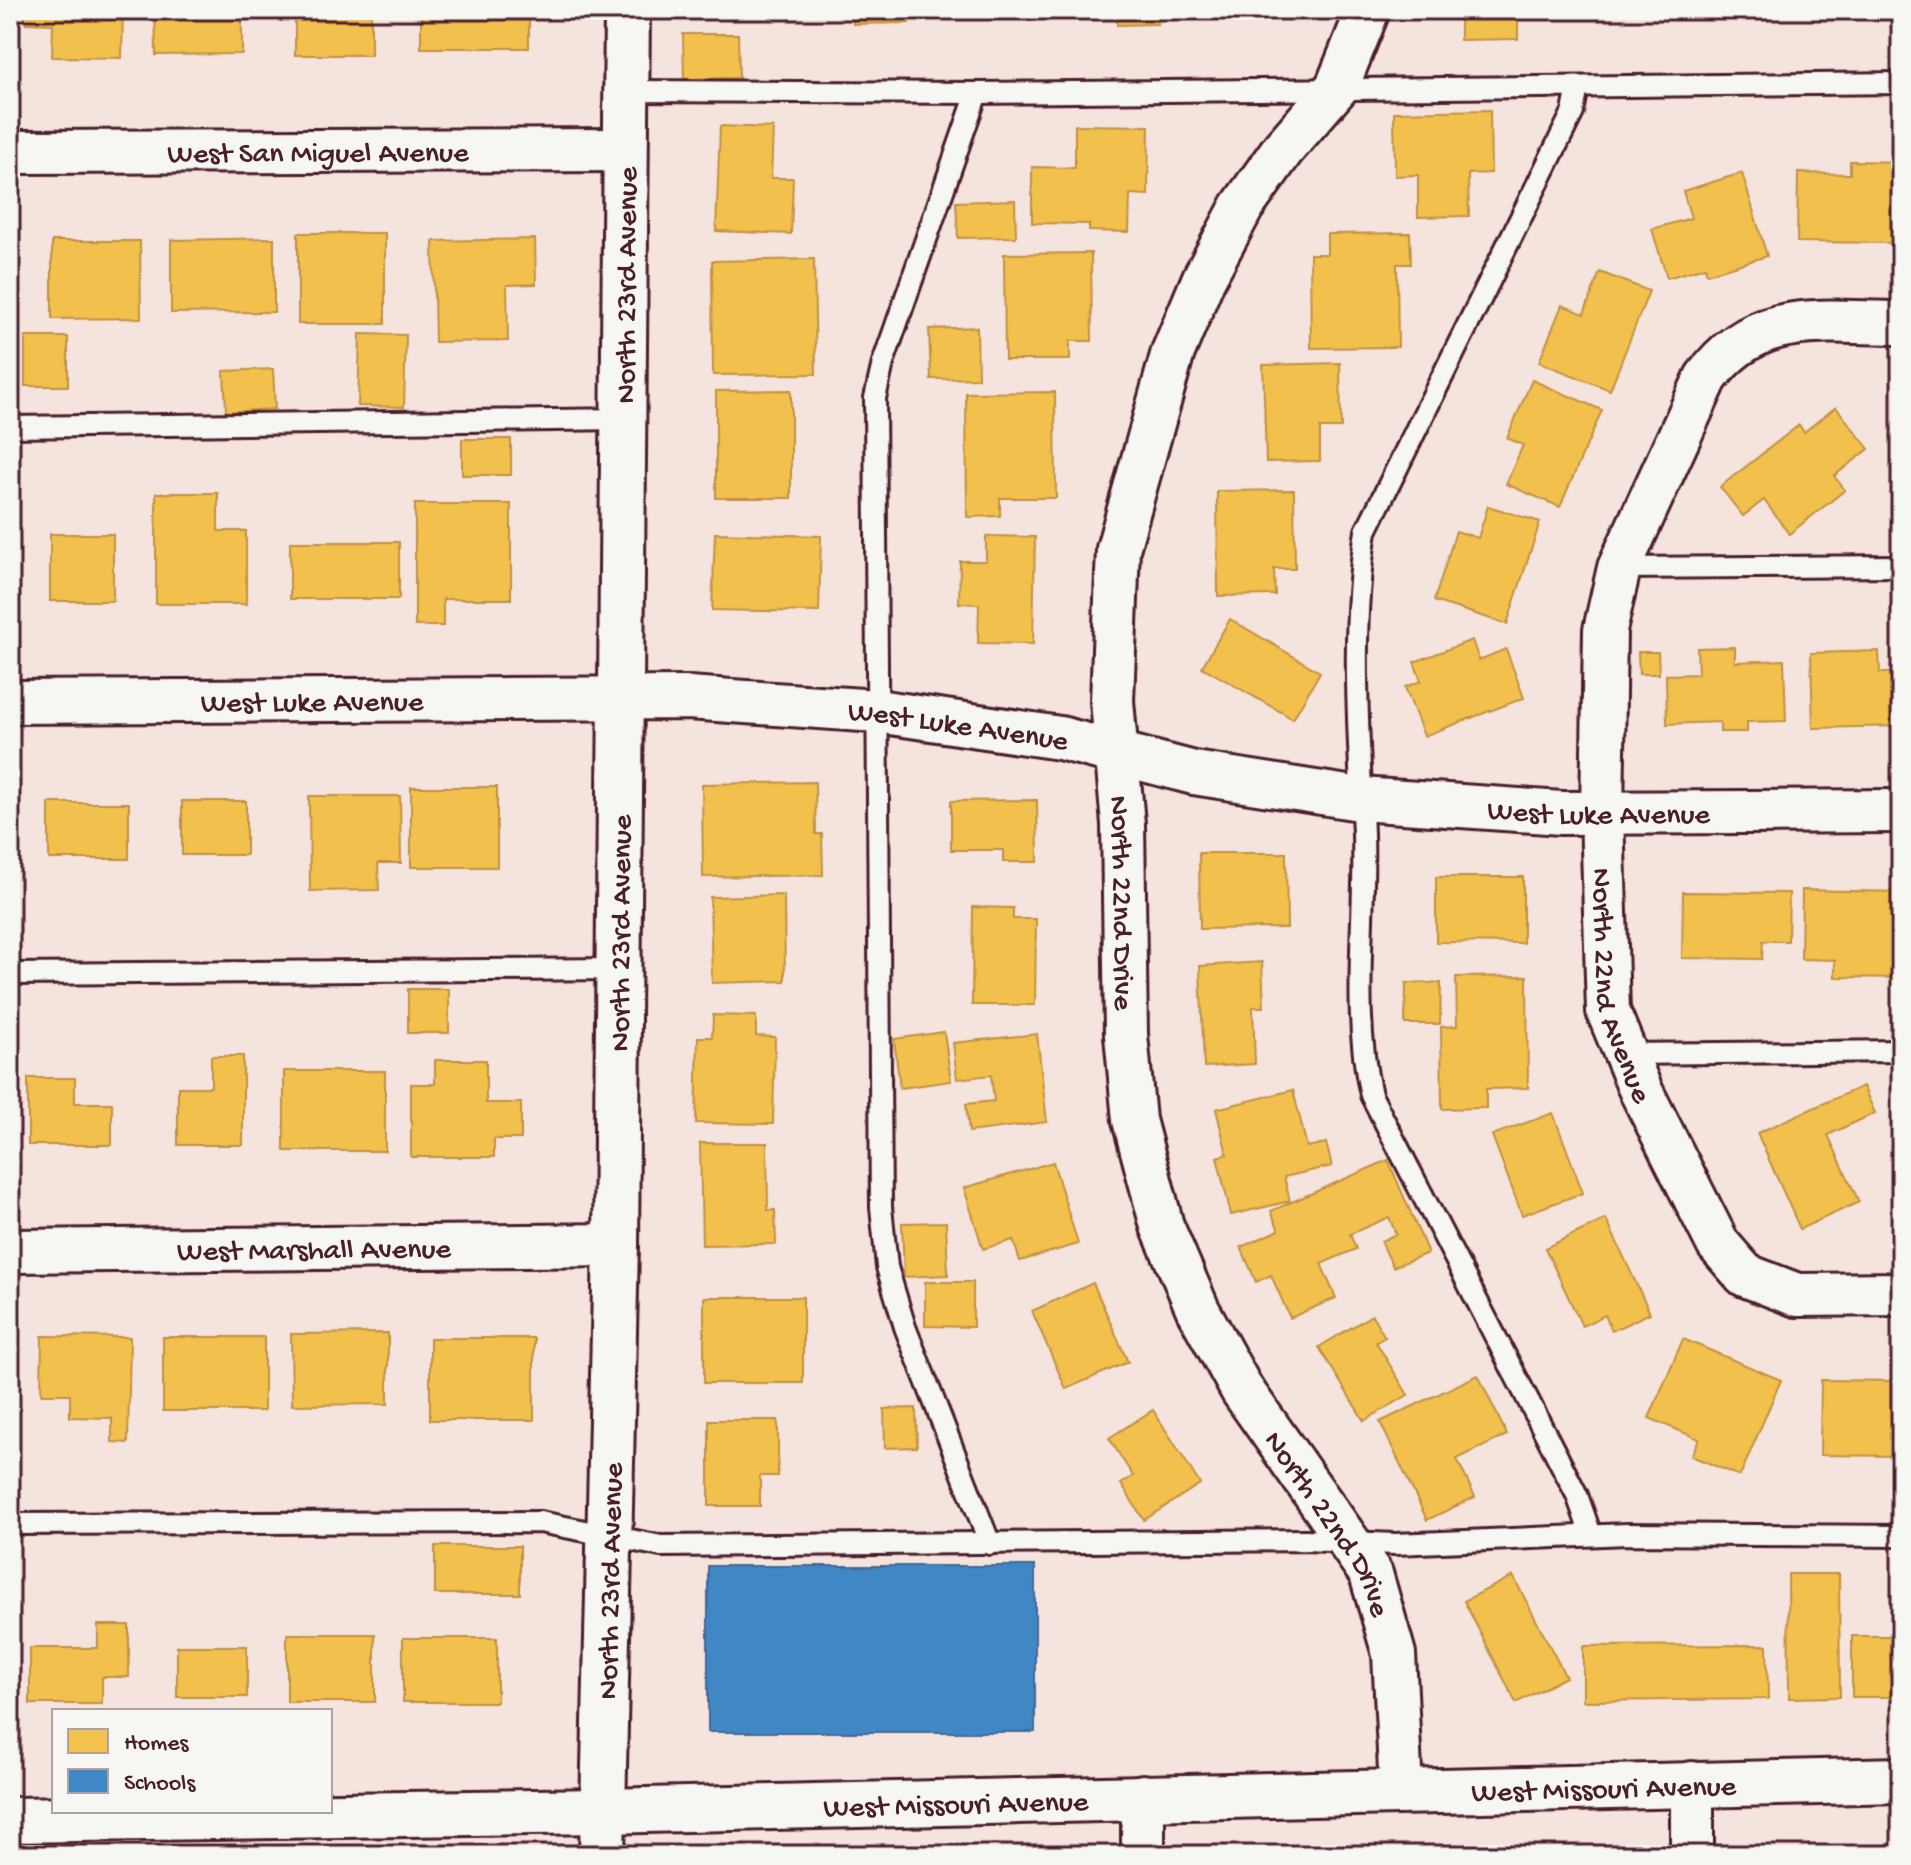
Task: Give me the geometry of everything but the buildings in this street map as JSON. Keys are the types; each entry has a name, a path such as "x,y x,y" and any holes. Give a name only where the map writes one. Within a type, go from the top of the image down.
{"street":[{"name":"North 23rd Avenue","path":"602,1855 616,1245 627,10"},
{"name":"North 22nd Drive","path":"1368,10 1337,87 1283,149 1242,207 1204,278 1173,352 1118,549 1112,701 1123,824 1126,1035 1134,1120 1162,1226 1198,1310 1242,1390 1351,1541 1371,1574 1394,1654 1401,1790"},
{"name":"West San Miguel Avenue","path":"10,152 626,150"},
{"name":"North 22nd Avenue","path":"1901,323 1787,324 1759,331 1723,354 1706,378 1619,568 1605,630 1602,814 1608,1011 1625,1054 1718,1244 1745,1275 1797,1295 1901,1294"},
{"name":"West Luke Avenue","path":"10,702 623,698 776,702 877,711 1060,738 1194,773 1360,799 1499,811 1602,814 1901,811"},
{"name":"West Marshall Avenue","path":"10,1251 616,1245"},
{"name":"West Missouri Avenue","path":"10,1820 603,1811 1901,1780"},
{"path":"1692,1783 1692,1855"},
{"path":"1143,1796 1143,1855"}],"lane":[{"path":"627,91 977,93 1901,83"},
{"path":"1578,87 1573,112 1366,531 1359,570 1362,1037 1371,1095 1577,1495 1591,1535"},
{"path":"977,93 883,363 875,398 881,1207 887,1267 905,1327 990,1544"},
{"path":"10,427 624,419"},
{"path":"1619,568 1901,566"},
{"path":"10,974 617,969"},
{"path":"1625,1054 1901,1051"},
{"path":"10,1524 540,1522 661,1546 1351,1541 1395,1544 1591,1535 1901,1536"}]}
